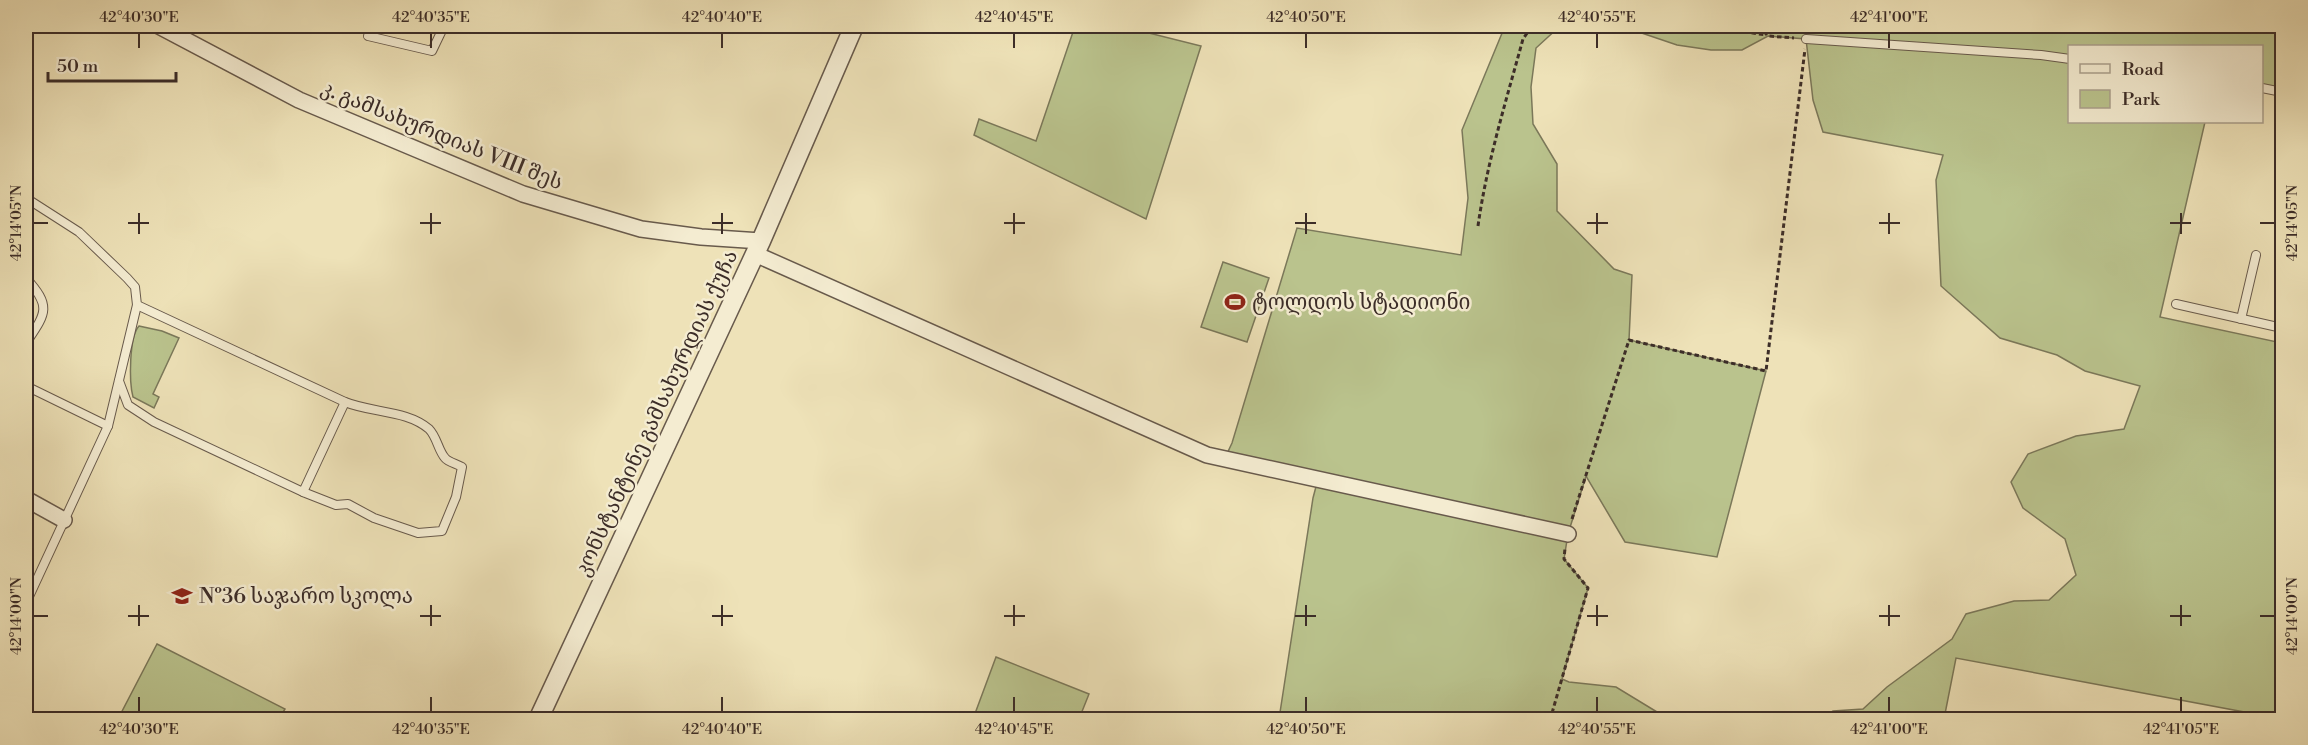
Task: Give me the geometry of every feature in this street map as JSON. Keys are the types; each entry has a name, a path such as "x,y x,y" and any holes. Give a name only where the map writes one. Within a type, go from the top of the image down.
{"street":[{"name":"კ. გამსახურდიას VIII შეს","path":"159,26 299,100 523,194 642,229 758,248"},
{"name":"კონსტანტინე გამსახურდიას ქუჩა","path":"538,720 758,248 854,26"},
{"path":"758,248 1207,454 1568,534"},
{"path":"26,498 64,520"}],"lane":[{"path":"372,26 368,36 432,51 444,26"},
{"path":"1806,39 2068,59"},
{"path":"2263,88 2283,92"},
{"path":"26,198 79,232 127,278 135,288 137,305 108,426 26,603"},
{"path":"2241,319 2256,255"},
{"path":"26,278 42,298 44,309 40,322 26,343"},
{"path":"2176,304 2283,328"},
{"path":"119,381 128,405 154,422 303,492 336,505 348,504 374,518 418,533 442,531 456,497 462,467 445,459 431,430 416,421 345,402 137,305"},
{"path":"26,386 108,426"},
{"path":"303,492 345,402"}],"path":[{"path":"1478,226 1484,188 1523,39 1532,26"},
{"path":"1550,720 1588,588 1564,559 1568,534 1629,340 1766,371 1806,39 1768,36 1707,26"},
{"path":"1759,26 1768,36"}],"green space":[{"path":"1075,26 1121,26 1201,46 1146,219 974,135 979,119 1036,141"},
{"path":"1505,26 1560,26 1536,48 1531,87 1533,124 1557,164 1557,211 1614,269 1632,275 1629,340 1766,371 1717,557 1625,542 1586,476 1568,534 1564,559 1588,588 1562,679 1569,682 1616,687 1657,712 1679,719 1279,719 1313,498 1318,479 1225,458 1232,443 1297,228 1461,255 1468,198 1462,130"},
{"path":"1621,26 2282,26 2282,92 2263,88 2263,45 2068,45 2068,123 2205,123 2160,317 2282,343 2282,719 1956,658 1944,719 1821,719 1833,711 1863,709 1887,687 1952,639 1966,614 2014,601 2049,600 2076,575 2065,539 2023,508 2011,482 2028,454 2076,436 2124,429 2140,386 2085,371 2057,355 2000,338 1941,286 1936,180 1943,155 1823,132 1813,100 1806,39 1768,36 1742,50 1711,50 1677,45"},
{"name":"ტოლდოს სტადიონი","path":"1223,262 1269,278 1247,342 1201,327"},
{"path":"139,326 162,331 179,338 153,394 159,397 154,408 133,397 132,349"},
{"path":"157,644 285,709 279,719 118,719"},
{"path":"996,657 1089,694 1079,719 973,719"}],"place":[{"name":"ტოლდოს სტადიონი","path":"1235,302"},
{"name":"№36 საჯარო სკოლა","path":"182,596"}]}
